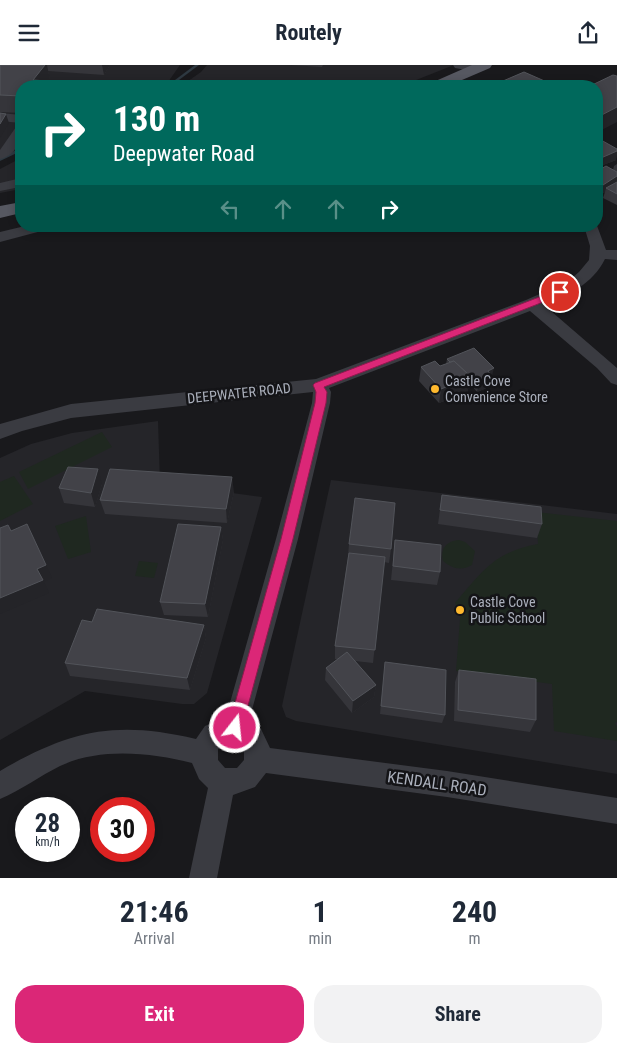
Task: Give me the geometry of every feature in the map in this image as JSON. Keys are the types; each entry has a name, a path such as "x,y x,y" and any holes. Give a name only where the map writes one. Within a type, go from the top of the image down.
{"main road":[{"path":"443,80 456,69 481,67"},
{"path":"0,211 15,209"}],"street":[{"path":"0,117 15,118"},
{"path":"0,155 5,153 15,139"},
{"path":"0,187 15,183"},
{"path":"0,237 20,232"},
{"path":"594,232 598,254 617,255"},
{"name":"DEEPWATER ROAD","path":"0,432 17,425 71,411 318,385 532,304 580,281 594,266 598,254"},
{"path":"532,304 603,364 617,379"},
{"path":"235,728 285,549 321,403 322,392 318,385"},
{"path":"235,728 250,735 256,742 257,759 254,768 241,779 224,781 216,779 206,768 204,753 206,745 218,732 235,728"},
{"path":"0,786 26,770 70,749 92,744 140,742 170,745 204,753"},
{"name":"KENDALL ROAD","path":"257,759 448,784 617,811"},
{"path":"203,878 224,781"}],"shaded area":[{"path":"0,65 180,65 169,80 15,80 15,147 0,152"},
{"path":"207,65 454,65 416,80 190,80"},
{"path":"15,161 15,190 0,193 0,169"},
{"path":"158,421 160,483 262,497 207,693 194,704 182,704 85,691 0,740 0,458 31,444 72,433"},
{"path":"102,432 112,447 28,489 19,472"},
{"path":"14,476 33,504 0,521 0,482"},
{"name":"Castle Cove Public School","path":"331,480 617,514 617,774 296,721 286,717 282,706"},
{"path":"536,512 617,521 617,722 615,723 617,727 617,741 554,731 552,684 456,671 460,613 455,603 490,565 510,552 538,544"},
{"path":"86,516 91,552 68,559 55,526"},
{"path":"459,540 465,542 475,551 472,565 468,567 454,567 443,561 442,553 445,546"},
{"path":"139,561 158,563 154,578 135,576"}],"building":[{"path":"0,65 45,65 33,80 15,80 15,96 0,95"},
{"path":"524,72 542,80 505,80"},
{"path":"613,75 617,76 617,107 603,114 603,80"},
{"path":"0,113 6,114 0,124"},
{"path":"603,141 617,149 617,151 603,157"},
{"path":"606,166 617,172 617,176 603,185 603,168"},
{"path":"617,182 617,194 606,188"},
{"path":"474,348 494,368 488,371 492,377 479,382 475,377 470,379 471,377 454,361 450,362 447,359"},
{"path":"435,361 440,366 454,361 471,377 441,389 421,367"},
{"path":"68,467 98,469 91,493 59,488"},
{"path":"110,469 232,477 226,509 100,500"},
{"path":"442,495 541,507 542,524 440,510"},
{"path":"355,498 395,503 391,549 349,544"},
{"path":"27,524 46,565 37,569 43,580 0,598 0,528 8,525 11,531"},
{"path":"178,524 221,527 205,604 160,602"},
{"path":"395,540 441,545 440,572 393,566"},
{"path":"349,553 385,557 375,650 335,646"},
{"path":"97,609 204,625 187,678 65,663 82,620 92,622"},
{"path":"347,652 376,685 353,701 326,668"},
{"path":"385,662 446,670 445,715 381,706"},
{"path":"459,670 536,679 536,720 458,710"}],"waterway":[{"path":"177,80 197,65"},
{"path":"0,160 15,152"}],"place":[{"name":"Castle Cove Convenience Store","path":"435,389"},
{"name":"Castle Cove Public School","path":"460,610"}],"route":[{"path":"235,728 287,539 321,403 322,392 318,385 560,292"}]}
